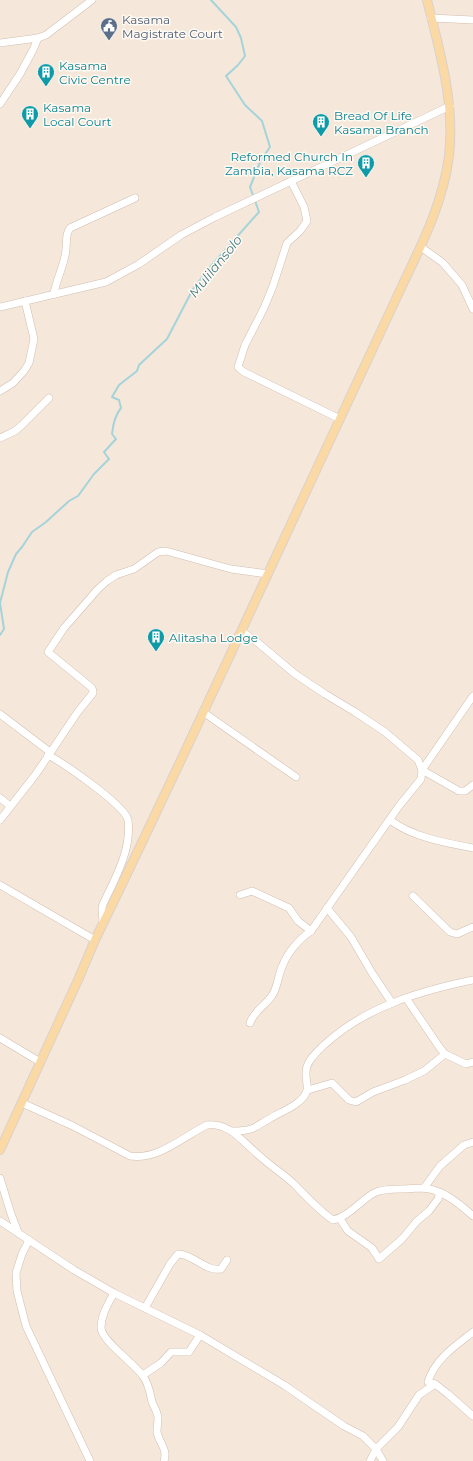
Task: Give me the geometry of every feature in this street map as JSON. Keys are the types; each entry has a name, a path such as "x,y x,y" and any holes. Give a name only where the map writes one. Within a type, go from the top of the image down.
{"main road":[{"path":"1,1147 95,940 421,247 439,200 445,179 450,137 450,106 442,60 427,0"}],"street":[{"path":"0,43 38,38 54,30 92,0"},
{"path":"431,18 473,20"},
{"path":"0,104 20,74 38,38"},
{"path":"0,307 106,282 139,264 181,235 215,217 362,146 450,106"},
{"path":"291,181 304,207 307,221 287,243 273,286 264,308 245,345 238,367 244,372 340,419"},
{"path":"54,294 64,259 66,237 70,228 95,215 135,198"},
{"path":"421,247 443,263 462,285 473,309"},
{"path":"0,391 13,383 29,363 34,339 25,301"},
{"path":"0,438 15,431 49,398"},
{"path":"0,820 36,774 49,753 93,693 93,691 48,652 64,628 98,589 116,575 134,569 158,552 166,551 231,570 268,574"},
{"path":"241,631 257,642 295,674 385,732 418,760 422,770 421,779 311,931 301,938 290,952 282,967 279,981 273,994 254,1015 250,1023"},
{"path":"422,770 473,696"},
{"path":"203,712 296,777"},
{"path":"0,714 59,761 116,803 128,820 127,844 122,862 102,908 103,923"},
{"path":"422,770 459,791 465,791 473,785"},
{"path":"0,798 10,806"},
{"path":"390,820 408,831 450,844 473,848"},
{"path":"0,885 95,940"},
{"path":"240,895 252,891 290,908 298,921 311,931"},
{"path":"413,896 450,932 456,934 473,927"},
{"path":"327,908 351,937 392,1003"},
{"path":"308,1090 307,1064 325,1044 346,1028 380,1008 392,1003 473,980"},
{"path":"406,998 445,1054 466,1064 473,1062"},
{"path":"0,1038 40,1062"},
{"path":"232,1131 252,1129 269,1118 294,1106 308,1090 332,1083 349,1100 356,1102 373,1092 424,1071 445,1054"},
{"path":"22,1103 73,1126 130,1156 138,1157 150,1155 173,1146 207,1125 213,1124 224,1127 232,1131 262,1158 277,1169 322,1213 333,1220 340,1219 360,1202 375,1192 394,1189 424,1188 440,1192 458,1203 473,1216"},
{"path":"424,1188 440,1166 464,1145 473,1142"},
{"path":"0,1178 18,1232"},
{"path":"340,1219 348,1231 372,1248 380,1260 402,1240 417,1221 428,1211 438,1199 440,1192"},
{"path":"0,1221 74,1270 114,1293 200,1335 284,1385 344,1426 362,1436 376,1449 383,1461"},
{"path":"29,1240 22,1254 16,1273 17,1291 26,1326 90,1461"},
{"path":"145,1308 170,1264 178,1254 186,1255 217,1270 221,1269 227,1260"},
{"path":"114,1293 102,1319 102,1332 108,1341 143,1375 147,1382 152,1403 157,1412 158,1437 165,1452 164,1461"},
{"path":"473,1332 438,1361 431,1373 432,1383 448,1394 473,1416"},
{"path":"143,1375 161,1363 172,1352 189,1352 200,1335"},
{"path":"370,1461 376,1449 398,1427 416,1399 432,1383"}],"shaded area":[{"path":"0,0 473,0 473,1461 0,1461"}],"waterway":[{"name":"Mulilansolo","path":"0,635 4,629 0,603 8,572 16,554 32,532 46,522 69,501 78,496 94,474 109,459 104,452 116,439 112,434 113,427 121,408 119,400 112,397 119,385 137,371 139,365 167,339 193,289 210,267 259,212 250,187 261,160 270,147 262,121 245,105 226,76 245,56 241,38 236,27 211,0"}],"place":[{"name":"Kasama Magistrate Court","path":"109,41"},
{"name":"Kasama Civic Centre","path":"46,87"},
{"name":"Kasama Local Court","path":"30,129"},
{"name":"Bread Of Life Kasama Branch","path":"321,137"},
{"name":"Reformed Church In Zambia, Kasama RCZ","path":"366,178"},
{"name":"Alitasha Lodge","path":"156,652"}]}
